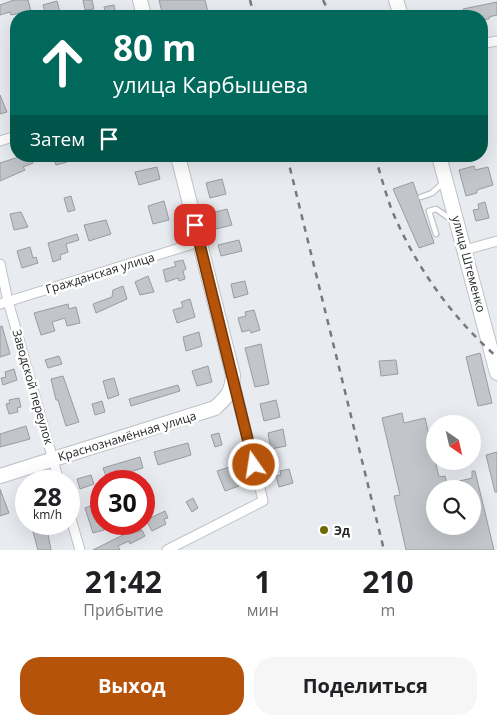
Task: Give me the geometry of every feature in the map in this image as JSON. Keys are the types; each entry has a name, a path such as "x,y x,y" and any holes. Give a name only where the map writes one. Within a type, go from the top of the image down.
{"main road":[{"path":"180,162 233,375"},
{"name":"улица Штеменко","path":"441,162 497,373"},
{"name":"Краснознамённая улица","path":"0,476 215,408 228,397 232,390 233,375"}],"street":[{"path":"465,250 497,241"},
{"name":"Гражданская улица","path":"4,302 200,242"},
{"name":"Заводской переулок","path":"0,264 4,302 56,470"},
{"path":"167,550 263,501 233,375"},
{"path":"76,535 80,550"}],"lane":[{"path":"421,196 432,193 446,181"},
{"path":"436,234 429,211 436,209 458,223"}],"building":[{"path":"14,0 28,0 31,10 10,10 10,12 0,15 0,5"},
{"path":"83,0 92,0 94,9 85,10"},
{"path":"159,0 205,0 208,10 162,10"},
{"path":"57,1 59,10 44,10 43,5"},
{"path":"497,2 497,15 489,17 489,19 488,10 463,9"},
{"path":"114,5 115,10 105,10 104,7"},
{"path":"0,95 7,112 0,114"},
{"path":"10,160 10,162 33,163 23,167 25,170 0,181 0,163"},
{"path":"55,162 67,162 56,165"},
{"path":"474,166 475,170 488,167 493,185 466,196 459,170"},
{"path":"157,167 160,179 139,185 135,172"},
{"path":"222,179 226,194 210,198 206,183"},
{"path":"413,182 434,243 419,248 393,189"},
{"path":"71,196 75,210 68,212 64,198"},
{"path":"164,201 169,220 153,224 148,206"},
{"path":"485,202 489,218 476,221 473,210 479,209 478,204"},
{"path":"227,209 232,225 216,229 212,213"},
{"path":"21,212 28,227 14,230 10,214"},
{"path":"106,220 111,234 89,241 84,225"},
{"path":"77,234 79,240 66,244 68,252 60,255 61,259 53,262 48,243"},
{"path":"239,240 242,251 221,256 218,245"},
{"path":"30,247 33,258 36,257 38,263 22,268 17,251"},
{"path":"183,260 186,269 183,271 185,279 179,281 178,278 166,282 163,270 176,266 174,262"},
{"path":"148,276 154,292 140,295 135,282"},
{"path":"245,281 248,294 234,298 231,284"},
{"path":"123,286 127,299 96,313 93,304 112,297 113,290"},
{"path":"190,299 195,317 177,323 173,310 183,307 181,302"},
{"path":"68,304 69,309 76,307 80,323 67,326 65,318 52,322 55,331 41,335 34,313"},
{"path":"254,310 260,330 251,333 250,330 242,332 238,318 246,316 245,312"},
{"path":"2,326 10,354 0,357 0,327"},
{"path":"199,332 202,346 186,351 183,337"},
{"path":"261,344 269,384 255,387 245,348"},
{"path":"480,353 492,403 478,406 466,357"},
{"path":"59,356 62,364 48,368 45,360"},
{"path":"396,360 398,374 381,376 379,361"},
{"path":"208,366 212,382 197,386 192,371"},
{"path":"14,369 17,380 3,385 1,378 6,377 5,372"},
{"path":"63,376 79,422 66,426 58,400 56,400 51,379"},
{"path":"114,378 119,395 108,399 103,381"},
{"path":"178,385 180,391 131,406 129,399"},
{"path":"19,398 21,407 17,408 18,412 9,414 6,404 10,403 9,400"},
{"path":"276,400 280,417 264,421 260,404"},
{"path":"102,401 105,412 95,415 92,404"},
{"path":"402,413 404,423 425,418 426,470 437,470 439,477 445,476 446,480 426,480 426,535 481,535 481,496 494,550 406,550 394,496 400,495 382,418"},
{"path":"26,426 30,439 0,447 0,434"},
{"path":"283,429 286,446 271,449 268,433"},
{"path":"219,433 222,445 215,447 211,435"},
{"path":"188,443 191,455 158,465 154,452"},
{"path":"497,452 497,492 495,492 486,455"},
{"path":"140,457 143,468 136,470 104,470 103,468"},
{"path":"233,466 239,486 225,491 217,471"},
{"path":"289,469 293,483 279,487 276,476 281,475 280,471"},
{"path":"472,471 475,471 477,480 464,480 472,478"},
{"path":"90,475 90,485 80,489 80,478"},
{"path":"0,489 9,513 0,516"},
{"path":"193,498 198,508 192,512 186,502"},
{"path":"90,506 90,524 85,508"},
{"path":"165,511 168,518 164,519 166,524 155,530 155,516"},
{"path":"34,535 48,535 51,550 38,550"},
{"path":"123,535 145,536 130,544 129,541 118,546 120,550 93,550"}],"railway":[{"path":"250,0 252,10"},
{"path":"323,0 328,10"},
{"path":"288,162 384,550"},
{"path":"377,162 391,208 400,229 423,269 435,288 464,325 497,357"}],"place":[{"name":"Эд","path":"324,530"}],"route":[{"path":"195,225 254,465"}]}
